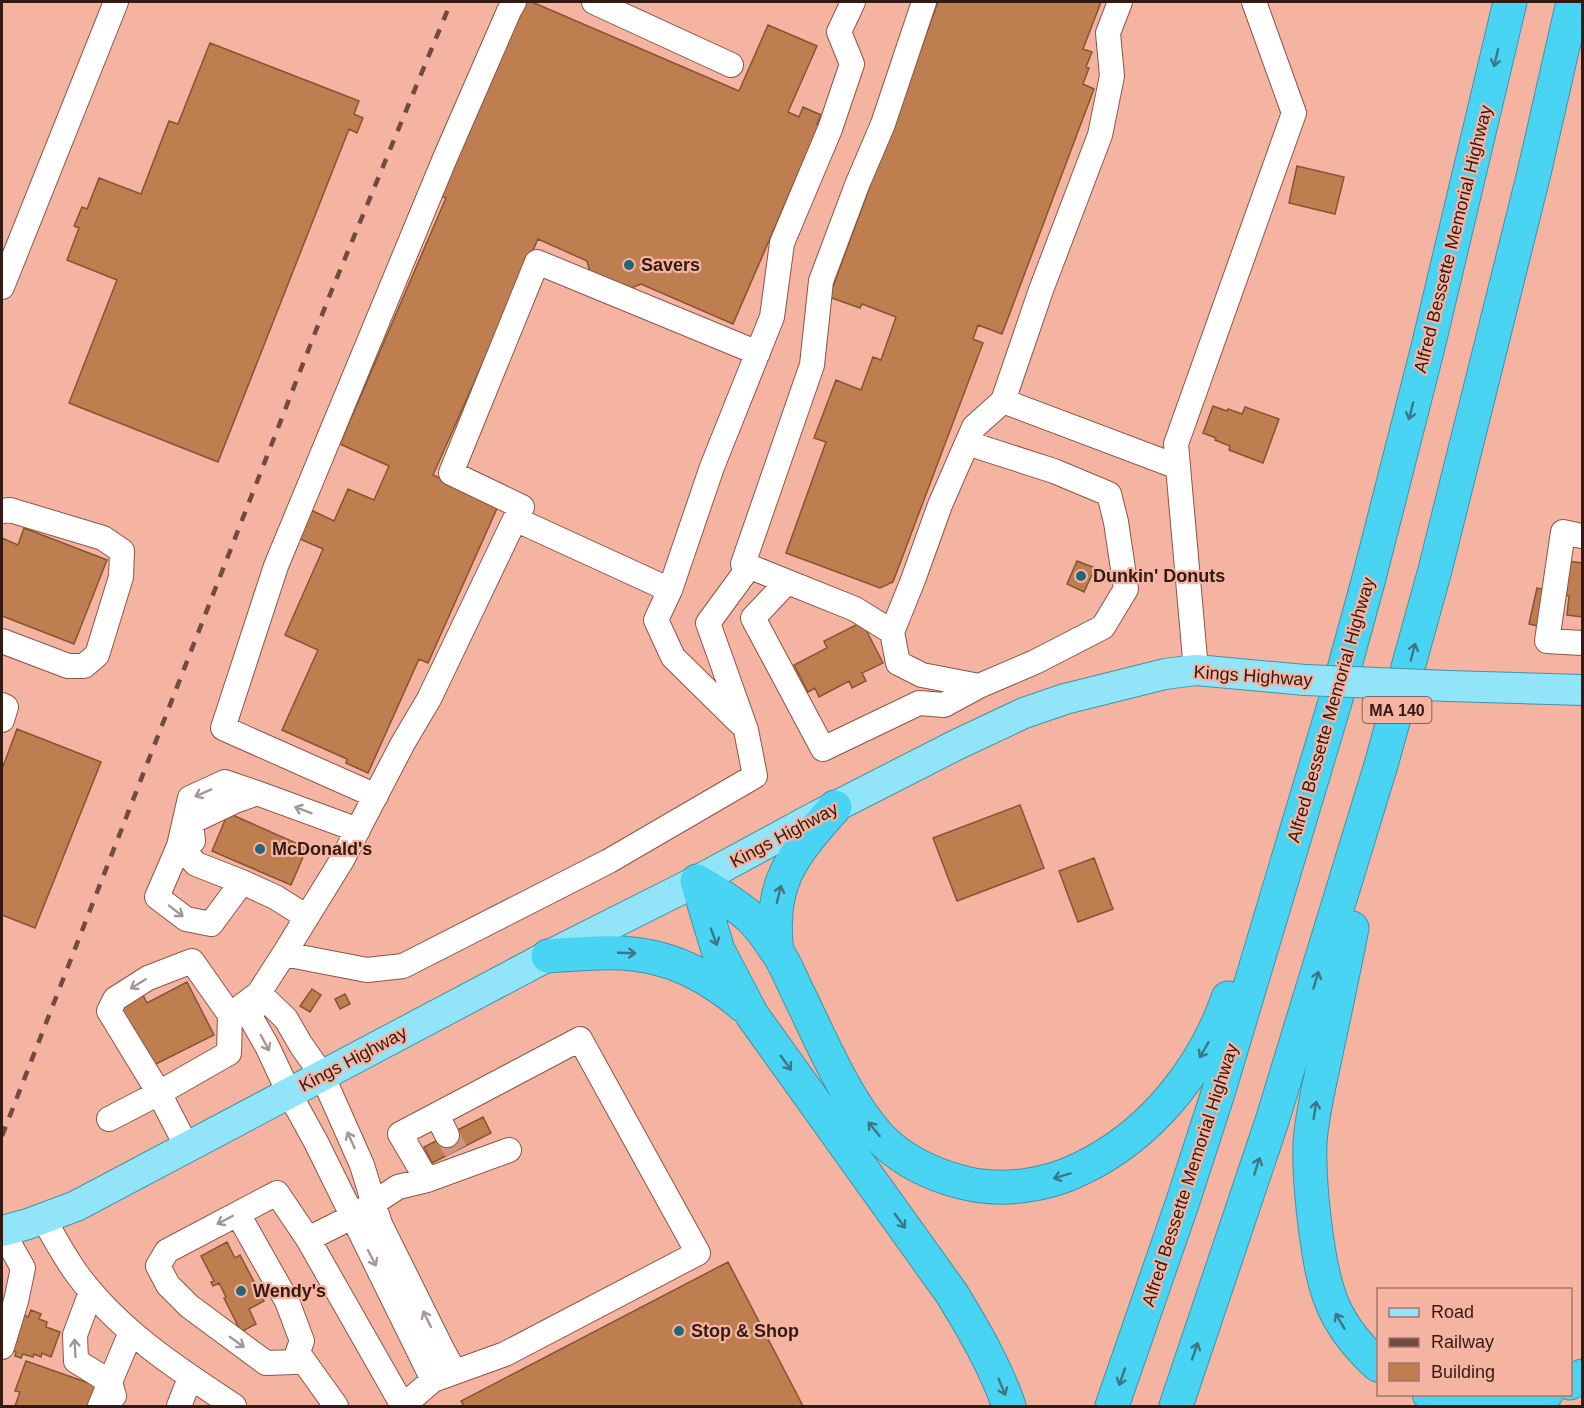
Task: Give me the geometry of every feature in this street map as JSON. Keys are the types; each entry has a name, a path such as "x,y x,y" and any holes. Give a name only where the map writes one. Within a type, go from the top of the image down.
{"highway":[{"name":"Alfred Bessette Memorial Highway","path":"1112,1407 1215,1101 1354,632 1425,358 1510,2"},
{"name":"MA 140","path":"1176,1407 1272,1120 1381,765 1412,656 1526,205 1573,2"},
{"path":"1377,1364 1363,1352 1347,1332 1326,1290 1318,1244 1310,1167 1315,1105 1345,962 1381,765"},
{"path":"697,881 750,917 777,951 844,1085 875,1131 894,1150 918,1166 945,1178 974,1185 1005,1187 1038,1183 1069,1175 1094,1163 1118,1147 1140,1130 1165,1105 1187,1078 1206,1048 1223,1013 1249,938 1305,801"},
{"path":"777,951 774,930 775,908 783,880 798,851 835,807"},
{"path":"697,881 718,950 752,1015 952,1294 993,1366 1009,1407"},
{"path":"548,956 633,953 654,956 703,977 735,998 752,1015"},
{"path":"1432,1396 1482,1407"},
{"path":"1487,1407 1530,1401 1543,1396"}],"main road":[{"name":"Kings Highway","path":"2,1231 76,1206 835,807 981,732 1046,704 1155,677 1196,670 1305,680 1582,690"}],"street":[{"path":"2,287 116,2"},
{"path":"376,796 222,729 276,566 445,158 514,2"},
{"path":"594,2 731,64"},
{"path":"746,730 673,657 656,620 670,590 712,467 772,317 782,243 830,129 852,64 839,32 853,2"},
{"path":"892,632 855,609 743,564 812,365 821,281 883,124 924,2"},
{"path":"979,686 922,675 898,663 892,632 940,505 974,427 1003,401 1041,290 1100,135 1112,76 1108,33 1120,2"},
{"path":"1196,670 1176,444 1294,113 1254,2"},
{"path":"444,1375 352,1217 316,1142 251,1018 259,993 342,860 403,743 429,699 522,507 451,473 537,262 758,353"},
{"path":"1003,401 1178,467"},
{"path":"787,582 753,618 823,749 919,703 944,705 1103,627 1126,589 1116,522 1109,494 1054,471 967,443"},
{"path":"2,512 10,510 103,538 122,551 122,577 97,655 84,666 68,666 2,641"},
{"path":"515,519 670,590"},
{"path":"1582,536 1563,532 1547,641 1582,643"},
{"path":"284,954 367,970 404,966 609,861 755,776 746,730 708,623 749,567"},
{"path":"2,705 6,707 2,720"},
{"path":"242,882 211,924 186,919 157,897 179,846 190,798 225,783 358,830"},
{"path":"212,871 192,839 191,822 257,793"},
{"path":"179,846 196,864 275,897 307,917"},
{"path":"110,1119 159,1093 229,1053 230,1015 192,961 148,978 115,999 110,1011 159,1093 187,1147"},
{"path":"230,1015 259,993"},
{"path":"259,993 286,1019 322,1075 362,1165 380,1224 442,1349 444,1375"},
{"path":"238,1214 288,1301 302,1341 294,1362 266,1363 189,1306 168,1284 158,1266 167,1251 277,1193 308,1239 403,1407 418,1401 444,1375 505,1354 698,1253 580,1039 451,1142"},
{"path":"427,1180 400,1134 509,1150"},
{"path":"308,1239 352,1217 398,1186 458,1170 451,1142"},
{"path":"43,1218 65,1256 91,1292 131,1332 190,1378 234,1407"},
{"path":"2,1231 23,1268 2,1347"},
{"path":"91,1292 75,1335 76,1361 110,1382 117,1407"},
{"path":"100,1407 131,1332"},
{"path":"298,1353 336,1407"},
{"path":"179,1407 190,1378"}],"building":[{"path":"523,2 532,2 739,91 768,25 817,46 788,112 799,117 803,107 821,115 817,124 819,125 733,324 641,284 629,289 590,272 587,261 538,239 433,475 499,504 428,663 419,659 368,773 346,763 347,759 282,730 318,650 285,635 323,549 298,538 311,510 334,521 348,489 374,500 389,466 340,444 446,198 439,195"},
{"path":"938,2 1101,2 1083,49 1092,52 1083,84 1094,89 1002,334 978,325 973,339 983,343 893,582 880,588 786,553 826,442 814,438 836,380 861,390 873,357 881,360 896,317 862,304 860,308 829,297"},
{"path":"210,43 359,101 354,114 363,118 357,133 349,129 218,462 69,403 117,280 67,260 79,228 74,226 82,207 87,209 99,178 141,194 169,121 178,124"},
{"path":"1297,166 1344,177 1335,214 1289,203"},
{"path":"1213,406 1242,414 1245,407 1279,419 1263,463 1229,450 1230,446 1203,433"},
{"path":"24,528 107,560 74,644 2,616 2,538 18,545"},
{"name":"Dunkin' Donuts","path":"1077,561 1095,568 1084,592 1067,584"},
{"path":"1568,561 1582,563 1582,617 1567,615 1569,596 1564,595"},
{"path":"1537,588 1545,590 1538,626 1529,624"},
{"path":"862,622 883,663 862,673 866,681 852,688 849,681 819,697 815,688 808,692 794,665 827,648 824,641"},
{"path":"17,729 101,762 35,928 2,915 2,769"},
{"path":"1020,805 1044,868 957,901 933,838"},
{"name":"McDonald's","path":"228,813 307,848 291,885 212,851"},
{"path":"1094,858 1113,909 1078,922 1059,871"},
{"path":"187,982 214,1035 150,1067 119,1007 143,995 147,1003"},
{"path":"312,989 321,995 310,1012 300,1006"},
{"path":"345,994 350,1004 340,1009 335,999"},
{"path":"483,1117 491,1133 432,1163 424,1147"},
{"name":"Wendy's","path":"227,1242 235,1258 240,1255 264,1301 249,1309 256,1324 241,1332 219,1283 213,1286 211,1282 214,1281 201,1256"},
{"name":"Stop & Shop","path":"728,1262 803,1406 464,1406 461,1401"},
{"path":"31,1310 41,1314 39,1319 47,1322 46,1327 60,1332 51,1357 42,1353 41,1357 34,1354 33,1357 23,1354 21,1358 15,1356 16,1352 7,1348 20,1313 28,1317"},
{"path":"26,1361 97,1386 90,1406 15,1406 20,1392 15,1391"}],"tunnel":[{"path":"447,1135 456,1151"}],"railway":[{"path":"2,1136 329,297 451,2"}],"place":[{"name":"Savers","path":"629,265"},
{"name":"Dunkin' Donuts","path":"1081,576"},
{"name":"McDonald's","path":"260,849"},
{"name":"Wendy's","path":"241,1291"},
{"name":"Stop & Shop","path":"679,1331"}]}
